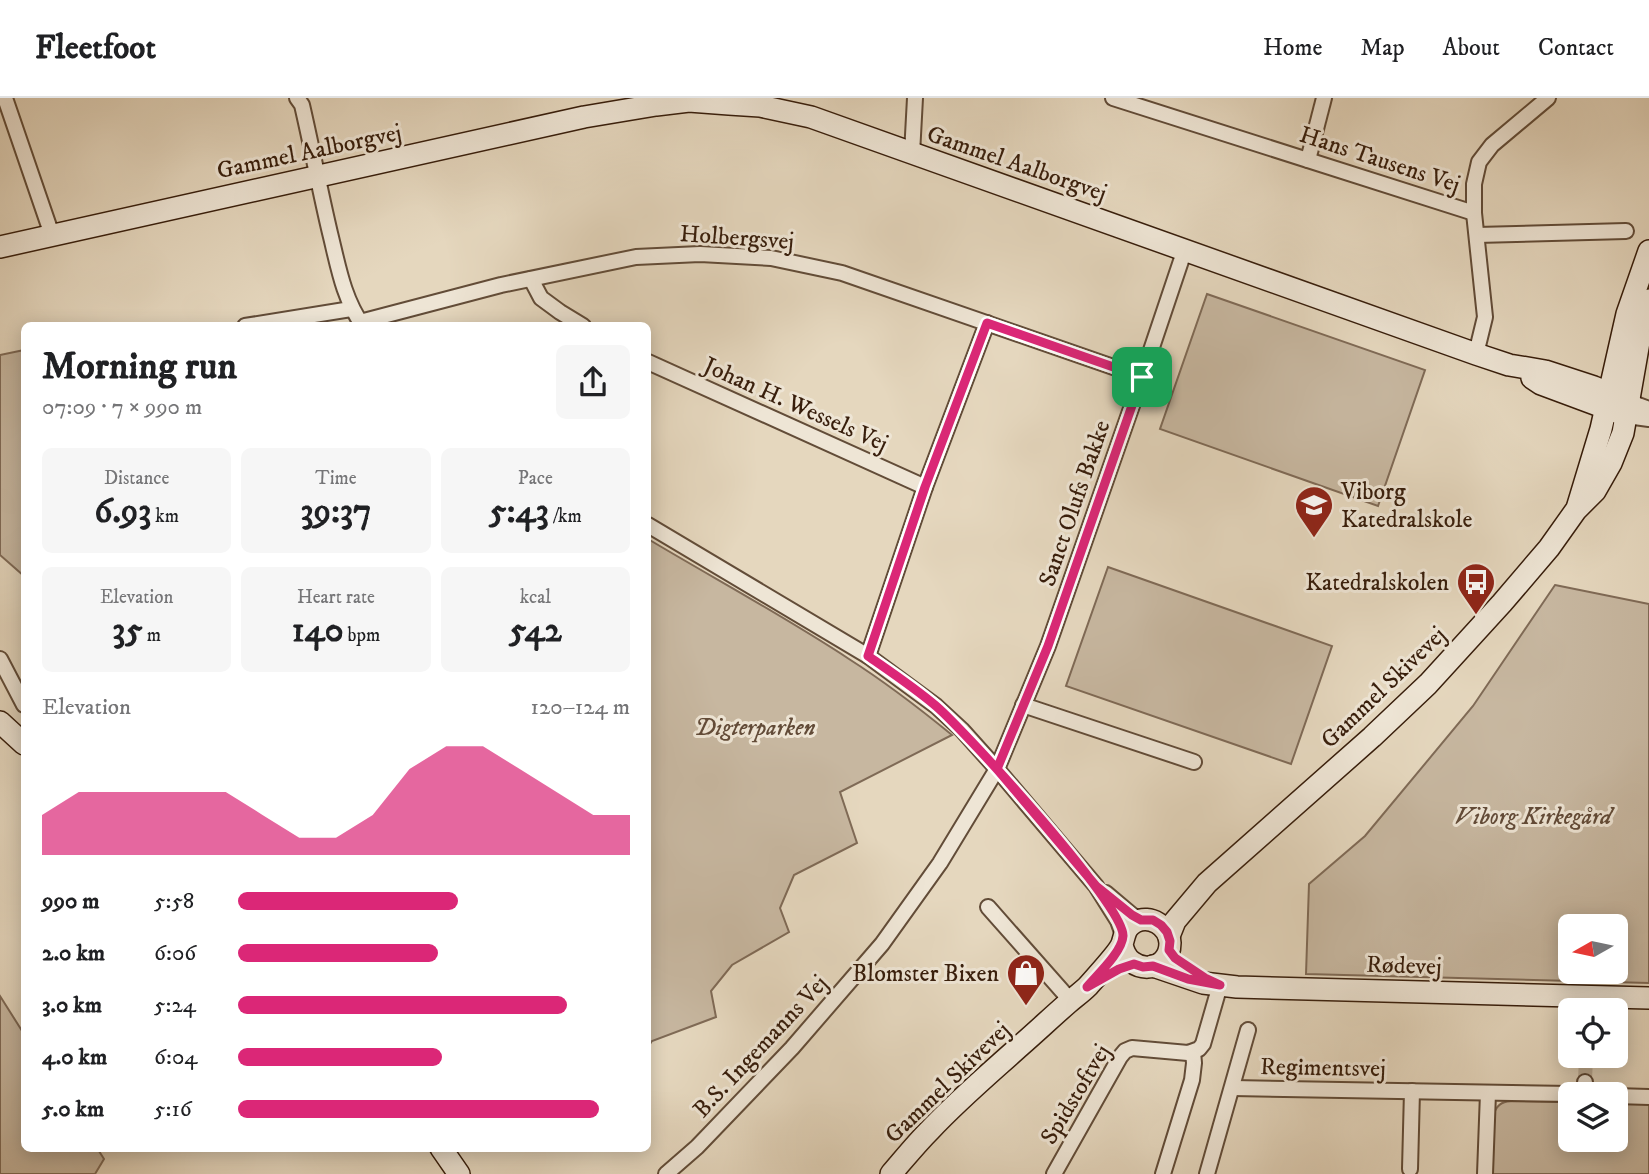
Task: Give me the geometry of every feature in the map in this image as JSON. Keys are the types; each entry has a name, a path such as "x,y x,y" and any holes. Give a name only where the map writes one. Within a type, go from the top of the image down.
{"street":[{"path":"5,98 52,235"},
{"path":"298,98 302,105 342,282 351,309 360,322"},
{"path":"912,154 915,98"},
{"name":"Hans Tausens Vej","path":"1113,98 1474,213"},
{"path":"1308,160 1324,98"},
{"path":"1476,354 1485,317 1474,213 1474,184 1479,162 1492,145 1548,98"},
{"name":"Gammel Aalborgvej","path":"0,246 584,117 689,99 761,102 1185,249 1476,354 1509,365 1545,371 1607,401 1635,409"},
{"path":"1477,235 1626,231"},
{"name":"Sanct Olufs Bakke","path":"997,769 1048,646 1185,249"},
{"name":"Gammel Skivevej","path":"1576,510 1593,459 1627,314 1649,251"},
{"name":"Holbergsvej","path":"369,322 531,279 636,257 700,254 771,258 842,273 1142,377"},
{"path":"531,279 541,298 576,322"},
{"name":"Gammel Skivevej","path":"1169,943 1175,921 1207,883 1429,684 1502,603 1549,548 1576,510 1595,491 1611,463 1635,409 1640,336 1649,300"},
{"path":"270,322 351,309"},
{"path":"868,656 925,487 987,323"},
{"name":"Johan H. Wessels Vej","path":"651,363 925,487"},
{"path":"1635,409 1649,419"},
{"path":"651,527 868,656 936,706 997,769 1096,886 1118,920 1125,956 1144,965 1165,958 1169,943 1161,925 1132,915 1096,886"},
{"path":"0,659 21,699"},
{"path":"1023,705 1194,762"},
{"path":"0,722 21,741"},
{"name":"B.S. Ingemanns Vej","path":"666,1174 697,1147 781,1060 882,944 940,863 997,769"},
{"name":"Gammel Skivevej","path":"1145,920 1207,883"},
{"path":"988,907 1079,994"},
{"path":"1123,940 1130,925 1145,920"},
{"name":"Gammel Skivevej","path":"891,1174 930,1129 1079,994 1123,940"},
{"name":"Rødevej","path":"1169,943 1178,961 1220,985"},
{"name":"Gammel Skivevej","path":"1079,994 1119,969 1144,965"},
{"name":"Rødevej","path":"1144,965 1188,979 1237,987 1558,1002"},
{"path":"1163,1174 1192,1080 1193,1052 1203,1044 1220,985"},
{"name":"Rødevej","path":"1628,1000 1649,998"},
{"name":"Regimentsvej","path":"1207,1174 1248,1030"},
{"name":"Spidstoftvej","path":"1054,1174 1125,1051 1137,1048 1193,1052"},
{"name":"Regimentsvej","path":"1233,1088 1558,1094"},
{"name":"Regimentsvej","path":"1410,1169 1412,1091"},
{"path":"1485,1174 1488,1093"},
{"path":"1628,1096 1649,1097"},
{"path":"443,1152 459,1174"}],"green space":[{"path":"1207,294 1425,370 1378,506 1160,429"},
{"path":"21,351 21,573 0,555 0,355"},
{"name":"Digterparken","path":"651,541 824,643 889,686 952,735 840,792 857,843 794,875 780,908 789,932 732,965 711,991 716,1017 652,1041"},
{"path":"1108,567 1332,646 1291,764 1066,686"},
{"name":"Viborg Kirkegård","path":"1555,585 1649,604 1649,983 1628,982 1628,914 1558,914 1558,981 1306,974 1309,884 1365,836 1473,706"},
{"path":"0,996 21,1029 21,1152 100,1152 104,1159 95,1174 0,1174"},
{"path":"1508,1101 1558,1102 1558,1152 1628,1152 1628,1104 1649,1104 1649,1174 1492,1174 1494,1113 1497,1107"}],"tunnel":[{"path":"1585,1082 1586,1068"}],"place":[{"name":"Viborg Katedralskole","path":"1314,539"},
{"name":"Katedralskolen","path":"1476,616"},
{"name":"Blomster Bixen","path":"1026,1007"}],"route":[{"path":"1142,377 987,323 925,487 868,656 910,685 962,730 1096,886 1118,920 1124,935 1122,944 1087,987 1119,969 1134,964 1153,966 1188,979 1220,985 1175,958 1169,950 1167,932 1161,925 1153,920 1141,920 1132,915 1096,886 997,769 1048,646 1142,377"}]}
